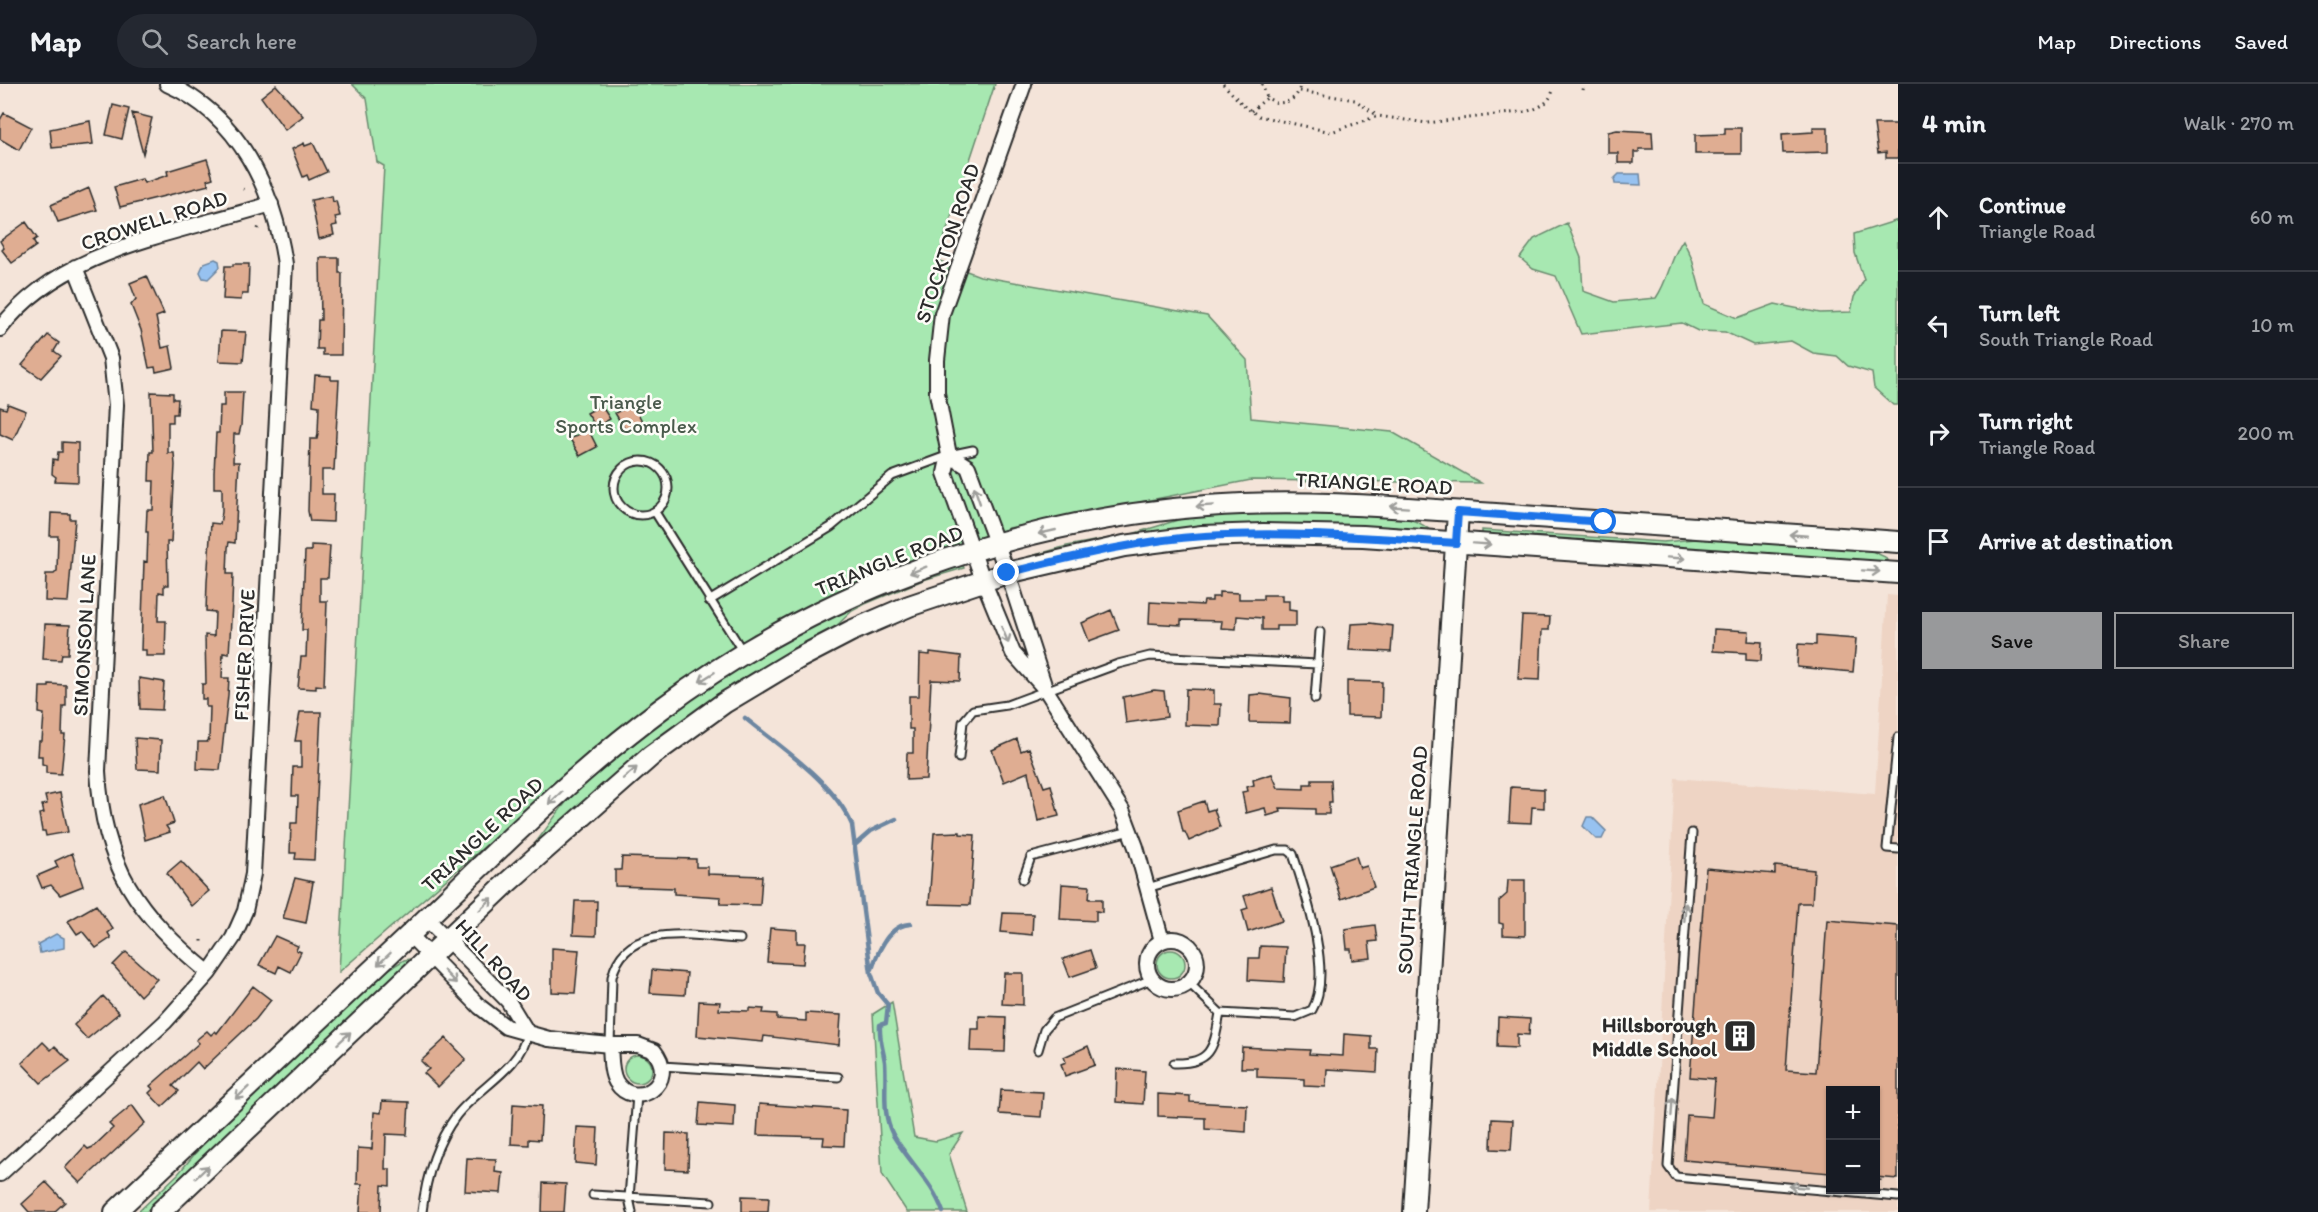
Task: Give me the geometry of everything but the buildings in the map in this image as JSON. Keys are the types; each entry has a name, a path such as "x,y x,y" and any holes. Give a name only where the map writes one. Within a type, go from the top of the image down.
{"street":[{"name":"FISHER DRIVE","path":"0,1174 165,1022 209,973 233,938 245,911 253,874 284,296 282,243 271,204 253,162 235,136 189,93 166,84"},
{"name":"STOCKTON ROAD","path":"1024,84 942,314 937,360 937,393 950,455 945,473 983,580 1013,653 1046,690 1113,794 1130,831 1162,941"},
{"name":"CROWELL ROAD","path":"0,329 19,305 55,278 75,267 161,236 271,204"},
{"name":"SIMONSON LANE","path":"75,267 111,358 116,405 98,771 100,810 111,852 148,916 209,973"},
{"name":"STOCKTON ROAD","path":"950,455 968,467 1007,573 1046,690"},
{"name":"TRIANGLE ROAD","path":"115,1212 608,750 701,680 839,602 974,551 1098,520 1266,502 1354,504 1898,542"},
{"name":"SOUTH TRIANGLE ROAD","path":"1414,1212 1458,512"},
{"path":"160,1212 619,781 724,703 799,658 851,631 909,606 1007,573 1124,546 1202,536 1315,534 1898,573"},
{"name":"HILL ROAD","path":"427,919 508,1001 527,1032"},
{"name":"HILL ROAD","path":"410,935 480,1007 506,1027 549,1040 645,1046 654,1051 663,1066"},
{"path":"1175,939 1183,941 1195,953 1197,967 1189,983 1173,989 1161,986 1152,979 1148,971 1149,955 1162,941 1175,939"},
{"path":"610,1045 616,1082 623,1090 637,1095 655,1089 661,1080 663,1066"}],"lane":[{"path":"709,601 831,527 892,476 950,455 973,450"},
{"path":"647,461 663,471 669,488 667,498 655,512 639,515 623,508 617,501 614,484 622,469 629,464 647,461"},
{"path":"655,512 744,654"},
{"path":"1315,699 1320,632"},
{"path":"959,758 966,715 973,710 1007,705 1118,664 1150,656 1318,664"},
{"path":"1898,737 1887,848 1898,849"},
{"path":"1023,879 1031,857 1130,831"},
{"path":"1692,833 1668,1166 1671,1172 1676,1176 1898,1197"},
{"path":"1147,888 1276,850 1288,850 1293,854 1315,931 1319,969 1315,1005 1308,1014 1295,1017 1220,1013 1189,983"},
{"path":"610,1045 612,977 614,968 627,949 640,941 664,935 740,939"},
{"path":"1038,1050 1044,1030 1054,1018 1152,979"},
{"path":"1174,1063 1198,1061 1208,1054 1214,1047 1220,1013"},
{"path":"422,1212 431,1166 444,1136 473,1097 521,1052 527,1032"},
{"path":"663,1066 838,1077"},
{"path":"632,1212 629,1198 637,1095"},
{"path":"593,1195 711,1202"}],"path":[{"path":"1223,84 1259,116 1330,132 1341,131 1378,116"},
{"path":"1262,84 1267,98"},
{"path":"1267,98 1283,103 1294,99 1300,91 1300,84"},
{"path":"1300,91 1355,100 1378,116 1427,123 1540,108 1551,97 1553,90"},
{"path":"1251,111 1267,98"}],"shaded area":[{"path":"1887,595 1898,596 1898,1212 1651,1212 1675,778 1875,794"}],"green space":[{"name":"Triangle Sports Complex","path":"352,84 995,84 937,260 980,276 1207,316 1247,360 1251,418 1392,432 1481,483 1251,480 1009,528 754,634 600,747 339,972 384,166 377,162 367,99"},
{"path":"1898,220 1898,405 1893,405 1874,388 1872,373 1848,366 1837,356 1813,353 1791,341 1753,345 1725,332 1698,331 1682,323 1581,334 1556,276 1533,269 1520,258 1534,239 1567,223 1581,258 1583,291 1614,302 1656,298 1683,240 1692,259 1704,304 1737,318 1775,304 1820,313 1851,312 1854,297 1864,280 1855,253 1854,234"},
{"path":"1318,511 1393,515 1408,518 1431,531 1278,525 1196,529 1135,536 1017,560 1067,546 1132,534 1191,516"},
{"path":"1482,530 1663,542 1707,538 1868,549 1885,557 1888,562 1482,535"},
{"path":"963,565 964,568 923,580 865,604 852,611 829,633 719,695 640,752 516,864 538,840 565,803 587,780 628,745 696,695 768,650 844,610 922,578"},
{"path":"1171,950 1181,954 1185,964 1181,974 1171,978 1161,974 1157,964 1161,954"},
{"path":"416,958 146,1212 138,1212 178,1174 219,1125 379,975 404,960"},
{"path":"892,1002 914,1137 936,1141 963,1133 949,1154 967,1212 907,1212 882,1174 873,1014"},
{"path":"638,1055 648,1059 652,1069 648,1079 638,1083 628,1079 624,1069 628,1059"}],"water":[{"path":"1619,174 1640,174 1641,185 1615,184 1614,179"},
{"path":"215,259 219,261 220,267 208,279 203,278 200,272 204,263"},
{"path":"1587,817 1592,817 1606,831 1602,839 1596,839 1583,826"},
{"path":"56,934 64,938 64,948 40,953 38,944"}],"waterway":[{"path":"745,718 820,780 844,809 852,825 871,973 878,993 888,1005 886,1023 880,1025 880,1030 885,1062 885,1099 889,1126 899,1145 939,1201 943,1212"},
{"path":"856,844 871,831 896,819"},
{"path":"872,969 881,947 891,933 896,928 911,924"}],"place":[{"name":"Hillsborough Middle School","path":"1740,1036"}],"route":[{"path":"1007,573 1124,546 1202,536 1315,534 1456,543 1458,512 1604,522"}]}
